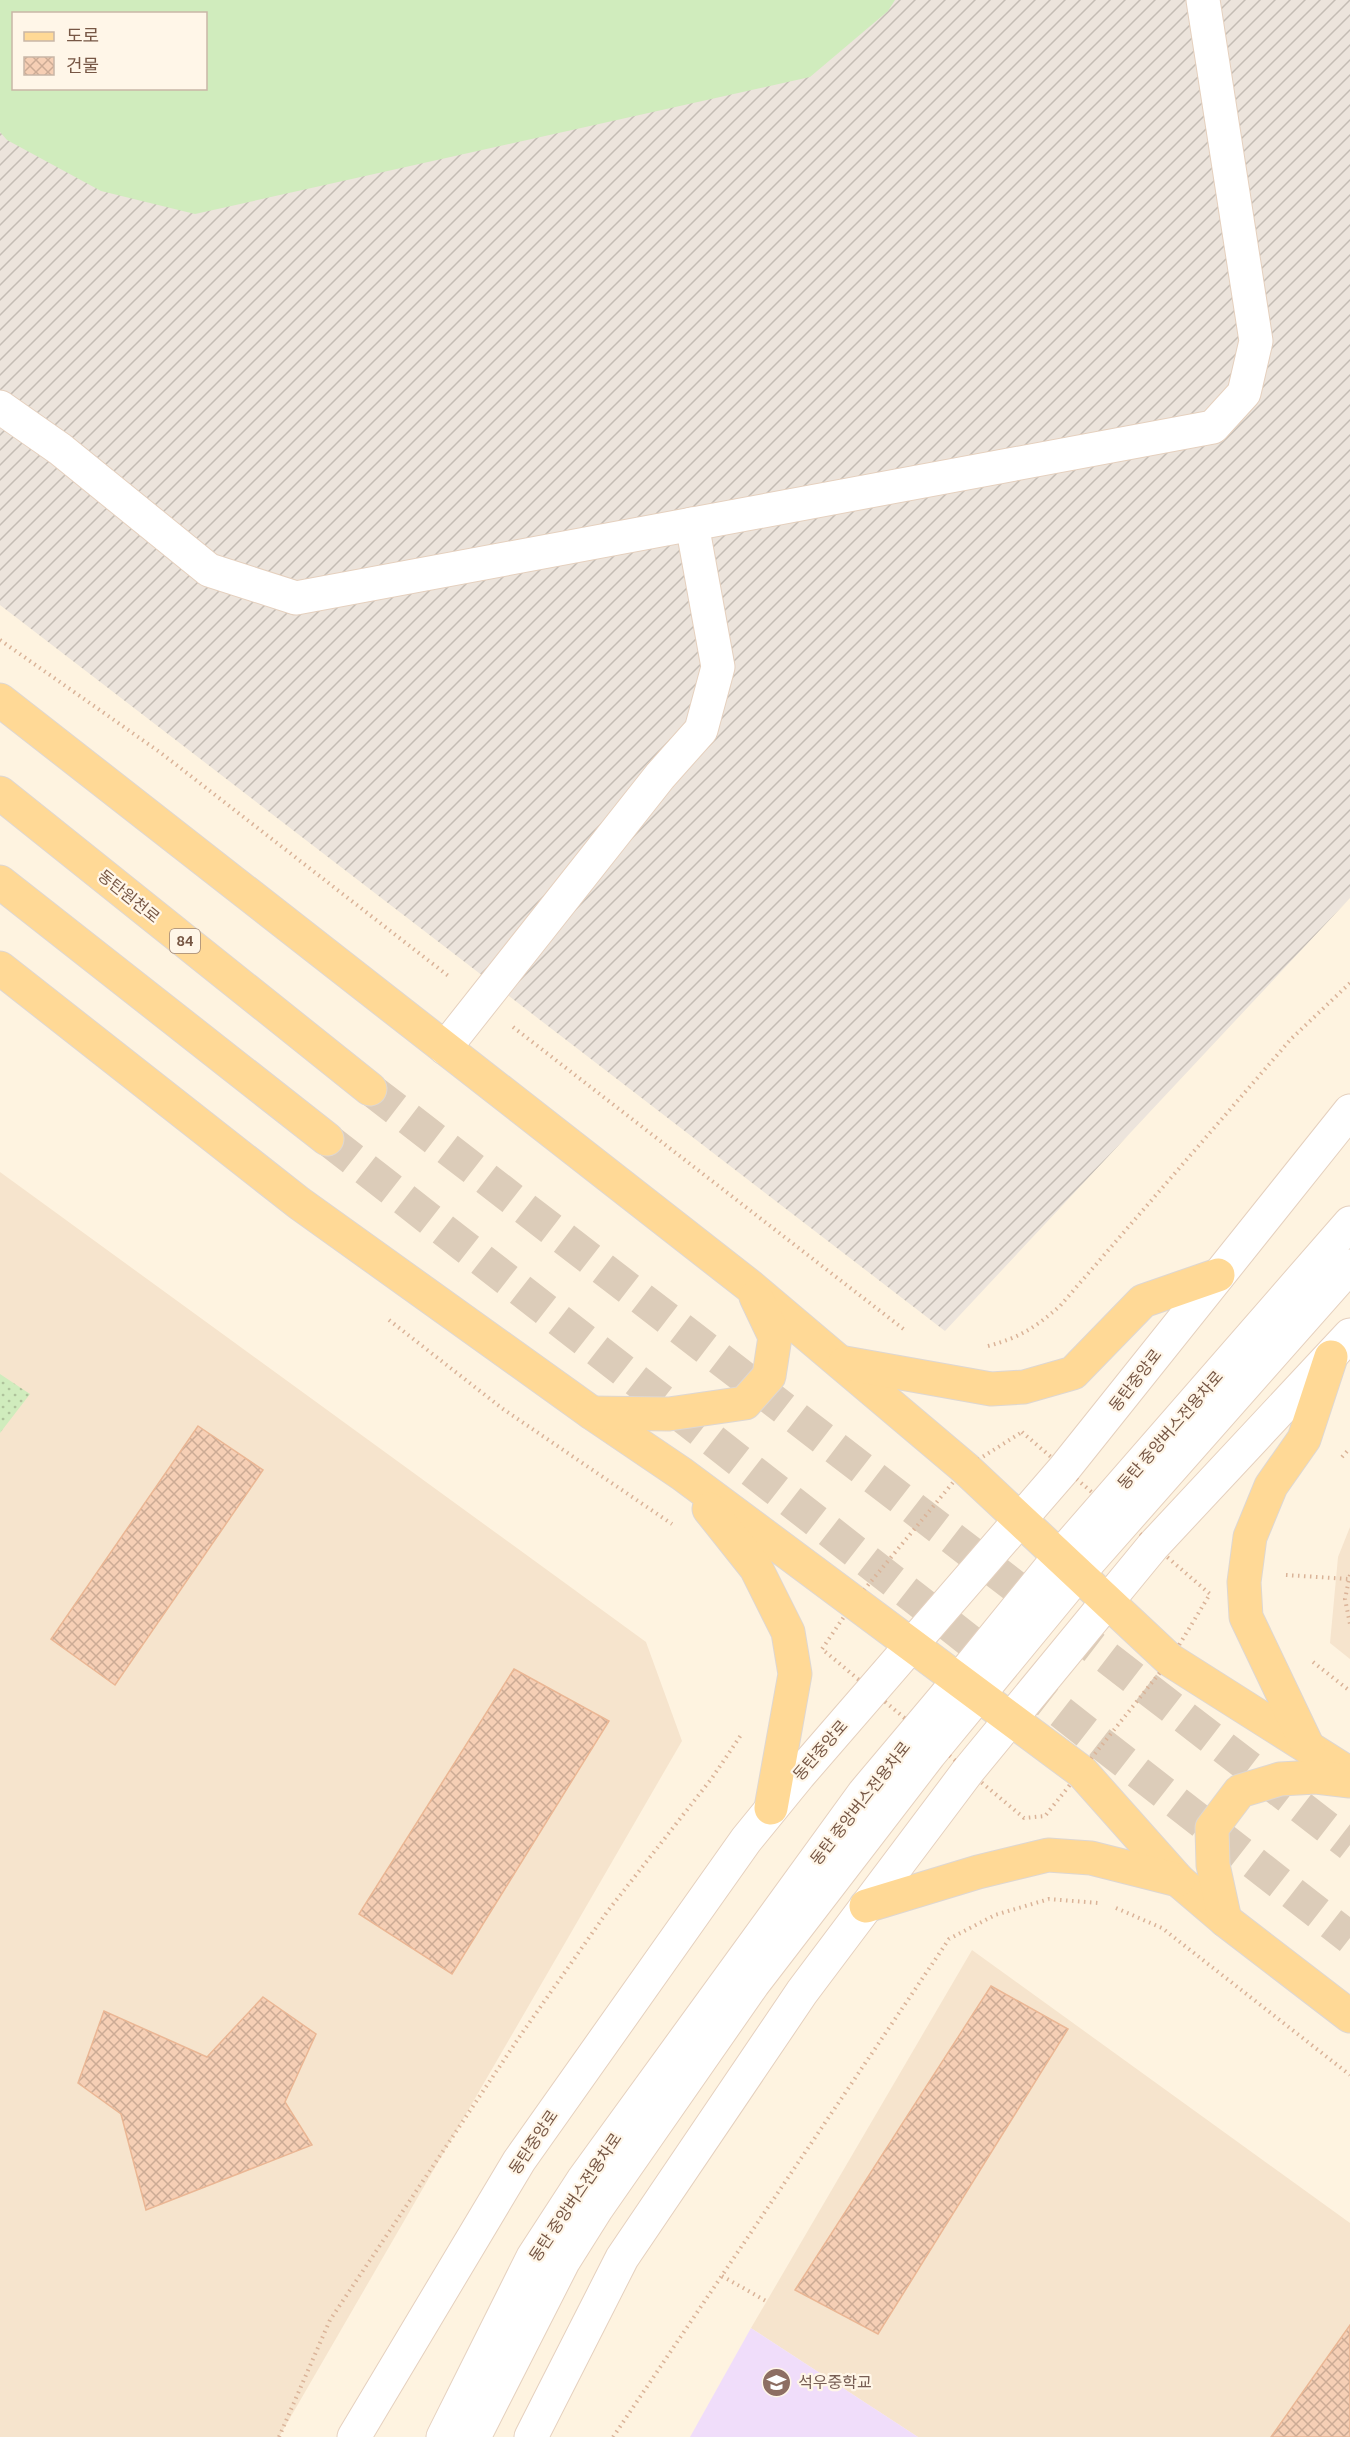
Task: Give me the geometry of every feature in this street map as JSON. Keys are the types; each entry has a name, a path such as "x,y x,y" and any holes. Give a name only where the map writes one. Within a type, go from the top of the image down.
{"main road":[{"path":"0,700 751,1287 965,1468 1170,1660 1350,1774"},
{"name":"동탄원천로","path":"0,793 370,1089"},
{"path":"0,882 327,1139"},
{"path":"0,968 299,1203 592,1413 682,1474 1082,1772 1178,1880 1225,1920 1350,2016"},
{"path":"842,1362 991,1389 1024,1387 1073,1373 1143,1301 1218,1275"},
{"path":"592,1413 669,1414 745,1403 769,1376 775,1337 751,1287"},
{"path":"1308,1747 1246,1617 1244,1582 1250,1537 1271,1486 1304,1439 1341,1346"},
{"path":"682,1474 756,1568 788,1632 795,1674 771,1808"},
{"path":"1225,1920 1213,1865 1212,1827 1240,1791 1280,1779 1316,1778 1350,1781"},
{"path":"867,1906 978,1872 1048,1855 1091,1858 1178,1880"}],"street":[{"path":"0,407 60,449 209,570 296,598 1213,427 1244,393 1256,341 1203,0"},
{"path":"445,1048 660,776 701,730 718,667 692,524"},
{"name":"동탄중앙로","path":"354,2437 519,2161 771,1808 1064,1469 1350,1111"},
{"name":"동탄 중앙버스전용차로","path":"443,2437 533,2257 583,2180 864,1793 969,1688 1350,1222"},
{"name":"동탄 중앙버스전용차로","path":"1068,1566 1350,1266"},
{"path":"531,2437 622,2258 802,1992 968,1771 1153,1546 1341,1346"},
{"name":"동탄 중앙버스전용차로","path":"474,2437 563,2262 597,2208 753,1984 922,1764 969,1688"}],"path":[{"path":"0,640 161,753 409,944"},
{"path":"980,1348 1006,1341 1038,1326 1060,1306 1292,1039 1350,983"},
{"path":"567,1070 908,1333"},
{"path":"382,1315 503,1409 676,1527"},
{"path":"1336,1464 1350,1448"},
{"path":"1282,1575 1350,1577 1345,1599 1350,1624"},
{"path":"1306,1656 1350,1691"},
{"path":"279,2437 330,2320 520,2036 608,1912 712,1778 740,1738 743,1727"},
{"path":"612,2437 950,1939 995,1915 1049,1899 1107,1904 1162,1928 1350,2075"},
{"path":"722,2276 766,2301"}],"shaded area":[{"path":"0,0 1350,0 1350,898 945,1331 0,605"},
{"path":"0,1172 646,1642 682,1741 279,2437 0,2437"},
{"path":"1350,1527 1350,1659 1330,1643 1338,1557"},
{"path":"972,1950 1350,2223 1350,2437 918,2437 751,2328"},
{"name":"석우중학교","path":"751,2328 918,2437 690,2437"}],"green space":[{"path":"0,0 895,0 888,11 810,77 195,214 101,191 7,140 0,132"},
{"path":"0,1374 30,1394 0,1433"}],"building":[{"path":"198,1426 263,1470 115,1685 51,1639"},
{"path":"514,1669 609,1721 452,1974 359,1914"},
{"path":"991,1986 1068,2029 878,2334 795,2290"},
{"path":"263,1997 316,2034 285,2102 312,2145 146,2210 121,2114 78,2083 104,2011 207,2057"},
{"path":"1350,2325 1350,2437 1271,2437"}],"tunnel":[{"path":"370,1089 1350,1845"},
{"path":"327,1139 1350,1938"}],"place":[{"name":"석우중학교","path":"777,2382"}]}
